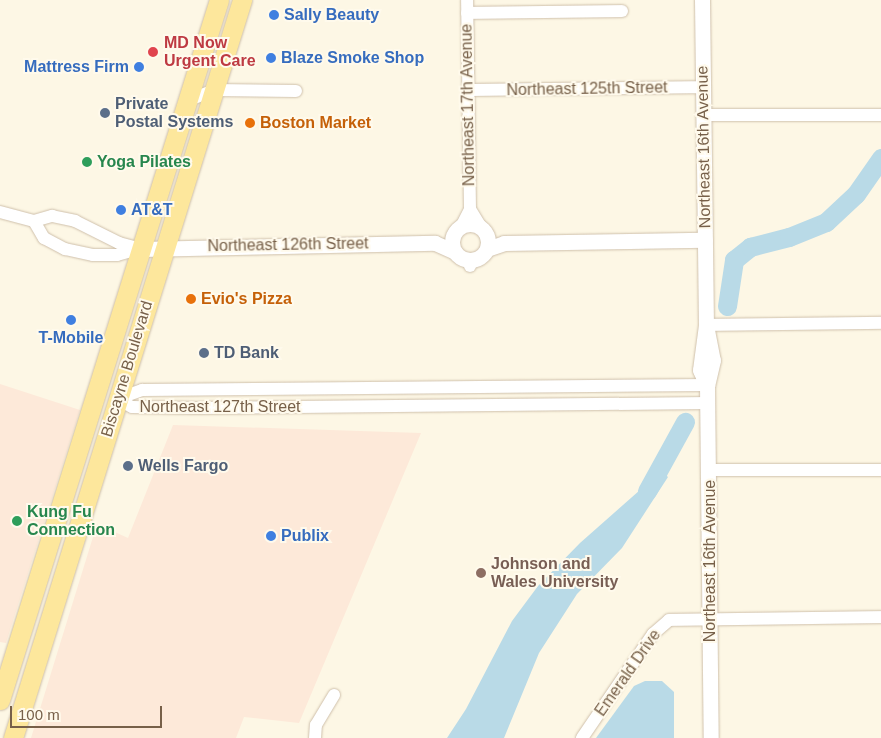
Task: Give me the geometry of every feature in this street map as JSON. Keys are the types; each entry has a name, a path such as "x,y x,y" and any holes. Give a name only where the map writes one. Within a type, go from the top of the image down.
{"main road":[{"name":"Biscayne Boulevard","path":"0,700 219,0"},
{"name":"Biscayne Boulevard","path":"13,738 242,0"},
{"path":"110,348 109,374 117,399"},
{"path":"91,406 98,411 102,452"}],"street":[{"name":"Northeast 16th Avenue","path":"702,0 706,325 700,370 707,385 708,403 711,738"},
{"path":"467,6 622,11"},
{"name":"Northeast 17th Avenue","path":"458,229 470,209 467,6"},
{"name":"Northeast 125th Street","path":"469,90 704,87"},
{"path":"187,101 214,90 296,91"},
{"path":"704,116 881,115"},
{"name":"Northeast 17th Avenue","path":"470,209 484,231"},
{"path":"0,212 34,221 52,216 75,220 91,226 119,244 141,248"},
{"path":"34,221 44,238 65,249 118,255 141,248"},
{"path":"435,243 458,229 472,224 504,243"},
{"path":"458,229 452,242 455,252 470,263 486,249 504,243 705,240"},
{"path":"484,231 486,249"},
{"name":"Northeast 126th Street","path":"141,248 435,243 455,252"},
{"path":"706,325 881,323"},
{"path":"462,404 471,383"},
{"name":"Northeast 127th Street","path":"117,399 142,390 471,383 582,386 707,385"},
{"path":"582,386 582,403"},
{"name":"Northeast 127th Street","path":"117,399 132,407 708,403"},
{"path":"709,470 881,470"},
{"name":"Emerald Drive","path":"582,738 662,624 680,618 881,616"},
{"path":"315,738 316,725 334,695"}],"shaded area":[{"path":"0,384 80,410 6,643 0,642"},
{"path":"173,425 421,433 299,723 244,717 236,738 31,738 97,524 128,538"}],"water":[{"path":"658,468 668,477 622,548 577,594 539,653 504,738 447,738 466,709 512,621 538,586 580,543 640,490"},
{"path":"645,681 662,681 674,692 674,738 596,738 634,686"}],"waterway":[{"path":"727,306 734,260 750,247 789,237 826,222 856,194 881,158"},
{"path":"647,491 685,422"}],"place":[{"name":"Sally Beauty","path":"274,15"},
{"name":"MD Now Urgent Care","path":"153,52"},
{"name":"Blaze Smoke Shop","path":"271,58"},
{"name":"Mattress Firm","path":"139,67"},
{"name":"Private Postal Systems","path":"105,113"},
{"name":"Boston Market","path":"250,123"},
{"name":"Yoga Pilates","path":"87,162"},
{"name":"AT&T","path":"121,210"},
{"name":"Evio's Pizza","path":"191,299"},
{"name":"T-Mobile","path":"71,320"},
{"name":"TD Bank","path":"204,353"},
{"name":"Wells Fargo","path":"128,466"},
{"name":"Kung Fu Connection","path":"17,521"},
{"name":"Publix","path":"271,536"},
{"name":"Johnson and Wales University","path":"481,573"}]}
